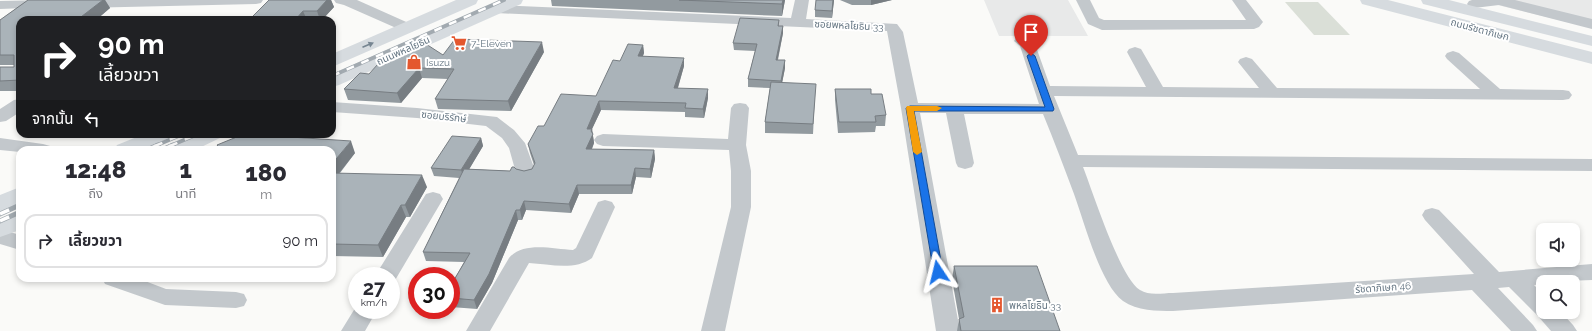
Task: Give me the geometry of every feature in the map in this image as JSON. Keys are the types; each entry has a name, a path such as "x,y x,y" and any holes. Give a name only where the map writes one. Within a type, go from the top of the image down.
{"main road":[{"name":"ถนนพหลโยธิน","path":"336,59 470,0"},
{"name":"ถนนพหลโยธิน","path":"336,79 475,18 497,4 516,0"},
{"name":"ถนนรัชดาภิเษก","path":"1368,0 1592,58"},
{"name":"ถนนรัชดาภิเษก","path":"1402,0 1592,49"},
{"name":"ถนนรัชดาภิเษก","path":"1429,0 1592,41"},
{"path":"1457,0 1592,32"},
{"path":"134,146 153,138"},
{"path":"186,146 204,138"},
{"path":"0,204 16,197"},
{"path":"0,229 16,222"}],"street":[{"path":"0,5 256,0"},
{"path":"341,0 408,28"},
{"path":"798,22 802,0"},
{"path":"1083,0 1093,21 1102,25 1254,24 1255,22 1239,0"},
{"path":"1474,4 1501,0 1592,24"},
{"name":"ซอยพหลโยธิน 33","path":"497,4 892,27 895,32 910,108 948,331"},
{"name":"รัชดาภิเษก 46","path":"1022,41 1027,44 1043,91 1072,161 1111,267 1123,288 1132,296 1148,302 1173,302 1592,272"},
{"path":"1135,52 1157,92"},
{"path":"1453,56 1496,95"},
{"path":"1246,62 1272,93"},
{"path":"1043,91 1562,95"},
{"path":"0,117 16,107"},
{"name":"ซอยบริรักษ์","path":"336,107 417,113 491,121 508,134 518,147 526,173"},
{"path":"713,331 741,207 741,171 738,145 740,108"},
{"path":"910,108 1050,109"},
{"path":"954,108 965,163"},
{"path":"603,140 738,145"},
{"path":"0,144 19,146"},
{"path":"1072,161 1592,165"},
{"path":"391,267 433,199"},
{"path":"478,331 517,263 522,257 529,255 574,258 580,256 584,253 604,208"},
{"path":"1432,215 1495,280 1525,331"},
{"path":"0,236 16,242"},
{"path":"1495,280 1536,304"},
{"path":"124,282 166,297 236,300"},
{"path":"353,331 360,319"},
{"path":"1554,319 1565,331"}],"shaded area":[{"path":"984,0 1068,0 1088,36 999,36"},
{"path":"1477,0 1592,0 1592,28"},
{"path":"1285,2 1318,2 1350,35 1314,35"}],"building":[{"path":"28,0 103,0 82,16 16,16 16,80 0,81 0,67 14,67 14,55 0,55 0,20"},
{"path":"269,0 327,0 317,11 303,11 299,16 253,16"},
{"path":"679,0 783,0 782,4"},
{"path":"816,0 833,0 832,11 815,10"},
{"path":"740,18 779,20 778,26 783,26 776,60 785,60 781,81 748,79 757,44 733,43"},
{"path":"455,39 542,42 508,101 435,99 454,69 419,68 397,93 344,89 360,73 369,74 378,64 426,44 443,55"},
{"path":"628,44 643,45 638,56 684,58 674,88 708,89 703,109 685,108 686,103 599,101 587,129 592,129 591,131 593,134 586,149 654,150 650,169 635,168 631,185 577,185 569,204 524,201 520,210 516,210 489,274 474,300 460,299 460,270 470,253 423,252 464,169 510,171 512,167 514,167 524,171 532,169 535,163 528,144 538,126 544,126 561,94 596,96 613,60 620,61"},
{"path":"771,82 816,84 813,124 765,122"},
{"path":"835,89 871,89 871,94 882,94 886,115 875,116 876,122 839,122"},
{"path":"452,136 481,138 461,170 431,168"},
{"path":"234,138 306,138 351,141 336,159 336,146 217,145"},
{"path":"336,173 422,175 405,205 401,205 378,245 336,244"},
{"name":"พหลโยธิน 33","path":"954,266 1037,266 1060,331 961,331 959,319 964,317"}],"railway":[{"path":"336,74 504,0"},
{"path":"155,146 174,138"},
{"path":"170,146 189,138"},
{"path":"0,214 16,207"},
{"path":"0,221 16,214"}],"slow traffic":[{"path":"917,152 910,108 937,108"}],"place":[{"name":"7-Eleven","path":"459,43"},
{"name":"Isuzu","path":"414,62"},
{"name":"พหลโยธิน 33","path":"997,305"}],"route":[{"path":"938,272 910,108 1050,109 1031,56"}]}
